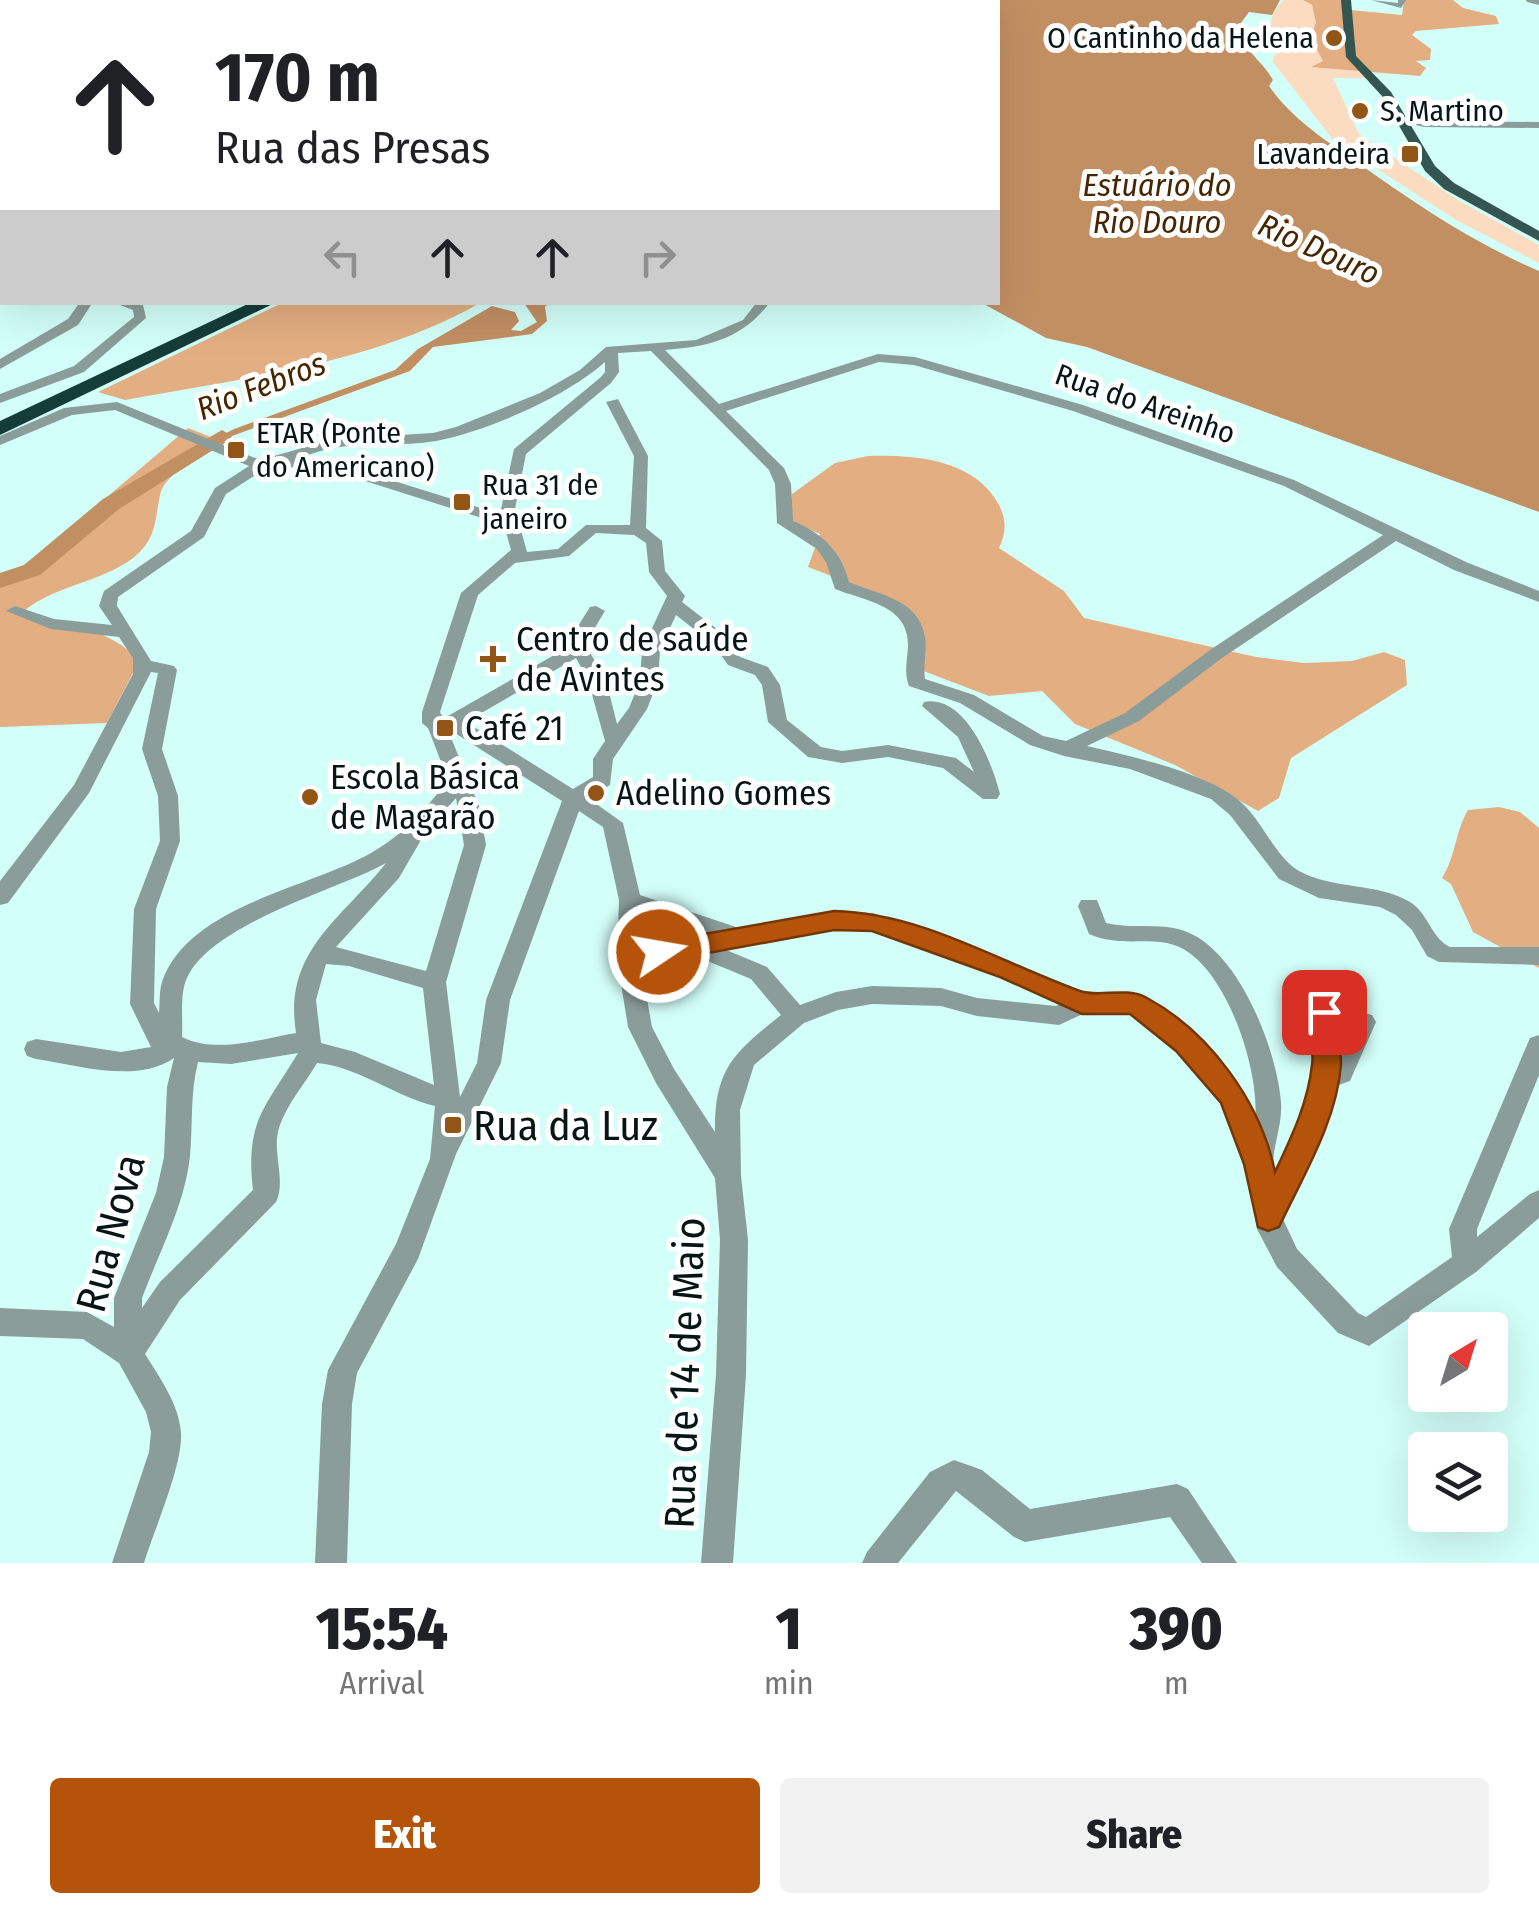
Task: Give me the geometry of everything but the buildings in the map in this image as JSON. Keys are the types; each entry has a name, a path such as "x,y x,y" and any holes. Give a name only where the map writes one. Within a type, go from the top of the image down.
{"highway":[{"path":"0,429 244,305"},
{"path":"0,418 63,395 261,305"}],"main road":[{"path":"1346,0 1351,56 1386,94 1438,178 1539,237"}],"street":[{"path":"1375,0 1400,6 1402,0"},
{"path":"1530,0 1539,3"},
{"path":"1404,126 1539,125"},
{"path":"1404,126 1425,126"},
{"path":"0,365 72,322 85,305"},
{"path":"0,400 70,374 90,361 140,318 140,308 129,305"},
{"path":"0,898 82,788 132,697 142,664 108,606 110,595 198,534 220,491 262,464 334,443 433,437 461,430 545,396 585,373 611,350 656,349 718,338 756,318 762,305"},
{"path":"656,349 776,468 783,484 785,522 816,535 830,551 841,585 888,600 911,622 916,636 912,665 916,682 967,698 1036,742 1134,764 1218,794 1238,810 1286,874 1327,892 1384,900 1404,909 1420,924 1435,950 1447,956 1539,956"},
{"path":"514,558 520,546 507,509 519,452 606,380 612,372 611,350"},
{"name":"Rua do Areinho","path":"718,409 878,358 896,357 1132,426 1289,483 1539,597"},
{"path":"613,402 641,456 638,530"},
{"path":"0,441 69,411 108,405 262,464 325,464 511,522"},
{"path":"330,1563 337,1404 343,1370 408,1250 442,1159 489,1062 498,1000 574,797 603,780 603,758 613,738 638,708 650,681 651,650 674,605 676,596 657,572 658,548 638,530 592,528 563,554 514,558 484,578 470,593 431,712 442,722 474,824 475,845 460,903 438,955 434,982 448,1098 442,1159"},
{"path":"1064,750 1132,717 1216,654 1394,534"},
{"path":"674,605 720,640 734,661 762,672 771,685 778,722 815,752 842,758 888,751 950,763 990,794 973,740 964,727 931,706"},
{"path":"14,610 51,624 125,632"},
{"path":"442,722 570,654 596,611"},
{"path":"576,645 600,678 603,708 613,738"},
{"path":"142,664 168,670 152,750 168,796 170,841 145,909 142,1004 173,1044 231,1054 310,1046 352,1058 415,1092 448,1098"},
{"name":"Rua de 14 de Maio","path":"442,722 574,797 613,824 630,900 628,959 632,999 651,1052 728,1176 734,1240 731,1376 717,1563"},
{"path":"0,1322 87,1326 129,1353 170,1291 267,1194 260,1144 265,1122 310,1046 306,982 344,920 408,849 414,833 458,780"},
{"name":"Rua Nova","path":"128,1563 164,1452 166,1432 160,1407 125,1340 128,1298 169,1193 177,1157 179,1086 173,1044 172,984 188,957 206,941 296,890 371,862 414,833"},
{"path":"630,900 736,936"},
{"path":"1089,906 1098,928 1112,936 1180,938 1221,974 1245,1020 1269,1100 1268,1132 1258,1164"},
{"path":"628,959 834,920 873,921 1009,970 1082,1004 1117,1009"},
{"path":"691,945 760,974 796,1016"},
{"path":"321,955 349,957 434,982"},
{"path":"728,1176 728,1110 734,1081 745,1058 796,1016 836,1000 872,995 941,997 977,1007 1060,1016 1082,1004 1114,1001 1138,1005 1159,1018 1233,1097 1258,1164 1268,1217 1287,1258 1348,1323 1369,1332 1466,1263 1539,1202"},
{"path":"1268,1217 1312,1126 1328,1061 1317,1034 1324,1012 1332,1004"},
{"path":"1321,1081 1340,1074 1364,1022"},
{"path":"36,1049 122,1062 164,1054 173,1044"},
{"path":"1466,1263 1463,1229 1539,1044"},
{"path":"878,1563 941,1483 954,1476 971,1480 1025,1526 1176,1500 1221,1563"}],"shaded area":[{"path":"1284,0 1332,0 1351,64 1367,78 1333,78 1359,134 1458,200 1539,245 1539,263 1456,220 1334,141 1272,61 1277,50 1271,23"},
{"path":"1303,0 1346,0 1351,10 1402,15 1404,0 1453,0 1463,8 1496,16 1499,24 1416,31 1412,35 1431,49 1430,60 1416,61 1426,68 1420,76 1311,67 1323,61 1311,38 1316,22 1312,5"},
{"path":"278,305 476,305 396,341 307,366 125,400 98,392"},
{"path":"188,428 226,443 188,464 163,486 154,527 145,546 119,567 51,595 22,613 95,632 133,654 133,673 107,723 0,727 0,579 12,578"},
{"path":"868,456 924,459 975,478 1002,511 1005,527 999,548 1064,591 1084,618 1256,657 1304,663 1352,661 1384,652 1405,660 1407,685 1291,758 1279,798 1258,811 1175,765 1075,724 1042,691 989,696 913,667 925,649 892,599 808,567 820,534 787,520 792,494 835,463"},
{"path":"1499,807 1520,812 1539,828 1539,968 1473,932 1451,884 1442,878 1468,810"}],"water":[{"name":"Estuário do Rio Douro","path":"1000,0 1280,0 1272,15 1249,12 1238,27 1244,43 1273,80 1269,86 1289,109 1323,138 1426,209 1539,271 1539,512 1087,347 1046,338 986,305 1000,305"},
{"path":"525,305 548,305 547,321 532,334 433,347 410,371 191,451 234,429 395,370 418,349 492,306 515,312 519,321 511,330 521,331 537,322"}],"waterway":[{"name":"Rio Febros","path":"0,581 32,570 111,504 222,436"}],"place":[{"name":"O Cantinho da Helena","path":"1334,38"},
{"name":"S. Martino","path":"1360,111"},
{"name":"Lavandeira","path":"1410,154"},
{"name":"ETAR (Ponte do Americano)","path":"236,450"},
{"name":"Rua 31 de janeiro","path":"462,502"},
{"name":"Centro de saúde de Avintes","path":"493,659"},
{"name":"Café 21","path":"445,728"},
{"name":"Adelino Gomes","path":"596,793"},
{"name":"Escola Básica de Magarão","path":"310,797"},
{"name":"Rua da Luz","path":"453,1125"}],"route":[{"path":"659,952 834,920 873,921 1009,970 1082,1004 1114,1001 1138,1005 1186,1043 1233,1097 1258,1164 1268,1217 1312,1126 1328,1061 1317,1034 1324,1012"}],"water label":[{"name":"Rio Douro","path":"1319,249"}]}
